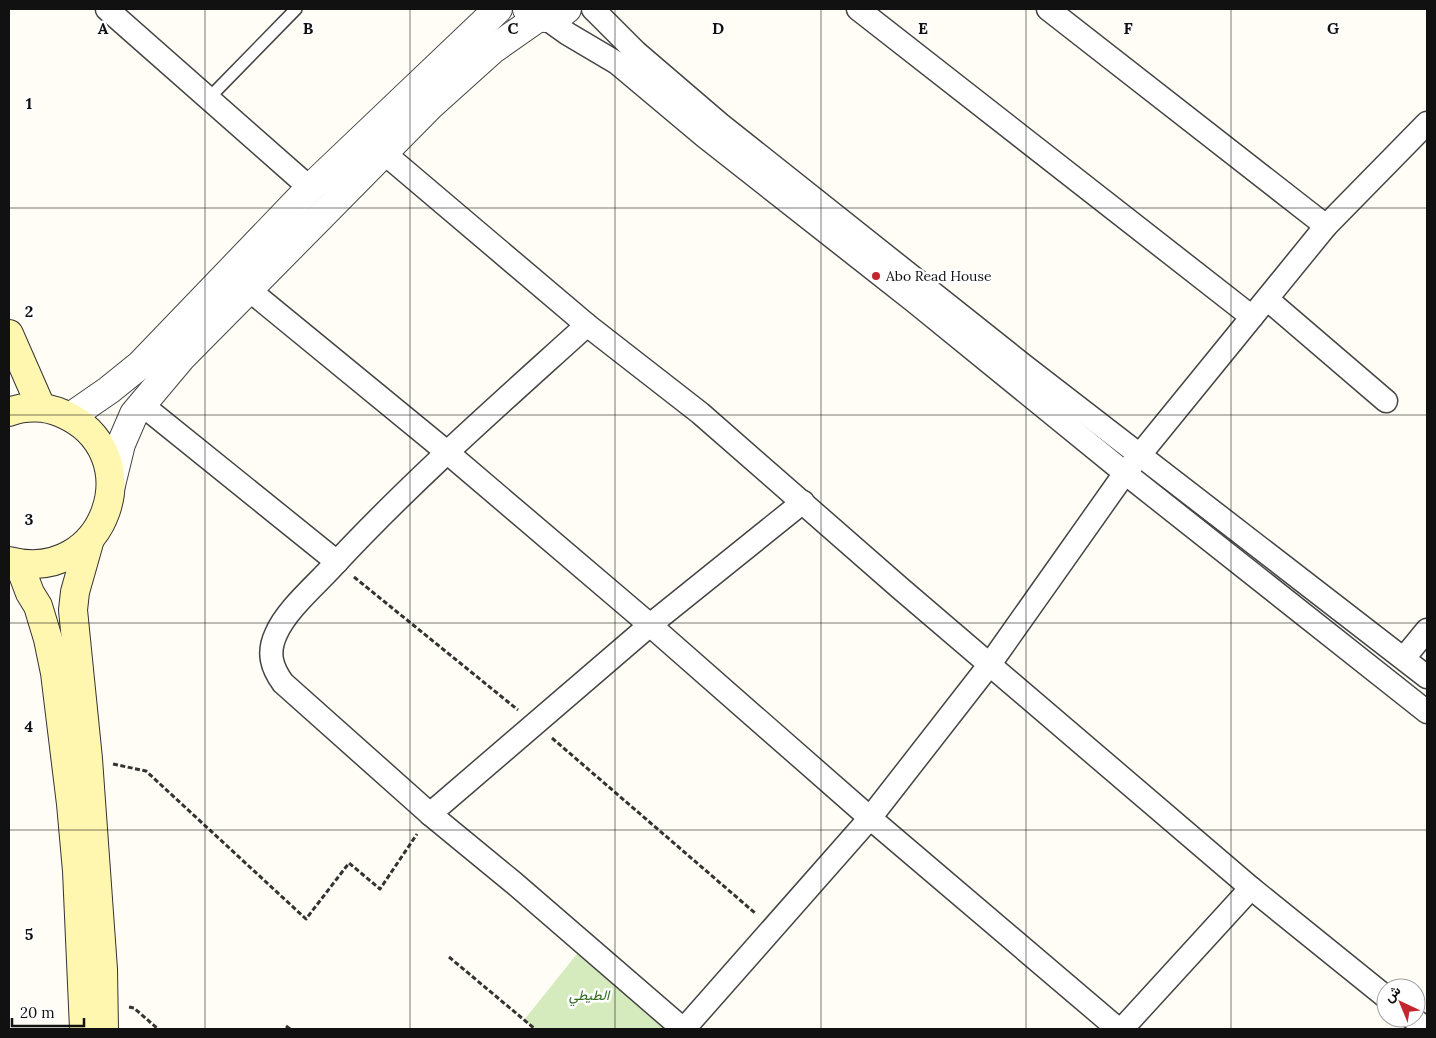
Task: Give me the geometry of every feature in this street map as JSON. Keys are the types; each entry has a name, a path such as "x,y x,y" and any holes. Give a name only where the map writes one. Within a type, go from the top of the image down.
{"main road":[{"path":"9,334 41,407"},
{"path":"9,412 16,409 41,407 70,417 87,429 100,445 108,465 111,485 109,505 101,523 90,540 75,592 73,610 88,759 103,969 104,1029"},
{"path":"14,562 38,564 57,561 75,552 90,540"},
{"path":"14,562 38,606 48,639 55,673 77,871 84,1029"}],"street":[{"path":"107,9 310,188"},
{"path":"70,417 140,365 310,188 498,9"},
{"path":"592,9 636,52 720,124 1022,364 1427,677"},
{"path":"858,9 1252,317"},
{"path":"1048,9 1326,226"},
{"path":"111,485 121,444 134,414 181,358 456,81 492,50 545,13 568,34 617,64 704,136 915,302 1125,473 1427,712"},
{"path":"587,325 361,536 284,619 275,636 272,666 283,683 430,814 684,1029 870,818 990,664 1125,473 1326,226 1427,123"},
{"path":"384,153 587,325 700,413 900,588 1251,888 1376,989"},
{"path":"248,289 448,453 650,625 870,818 1118,1029"},
{"path":"1267,299 1386,401"},
{"path":"142,404 337,562"},
{"path":"430,814 650,625 803,502"},
{"path":"1404,658 1427,630"},
{"path":"1122,1029 1251,888"}],"lane":[{"path":"209,98 296,9"}],"path":[{"path":"337,562 536,724 773,928"},
{"path":"88,759 146,771 306,918 349,863 380,890 430,814"},
{"path":"449,957 534,1029"},
{"path":"104,1002 134,1008 158,1029"},
{"path":"286,1026 290,1029"}],"green space":[{"name":"الطيطي","path":"585,944 683,1029 535,1029 524,1020"}],"place":[{"name":"Abo Read House","path":"876,276"}]}
